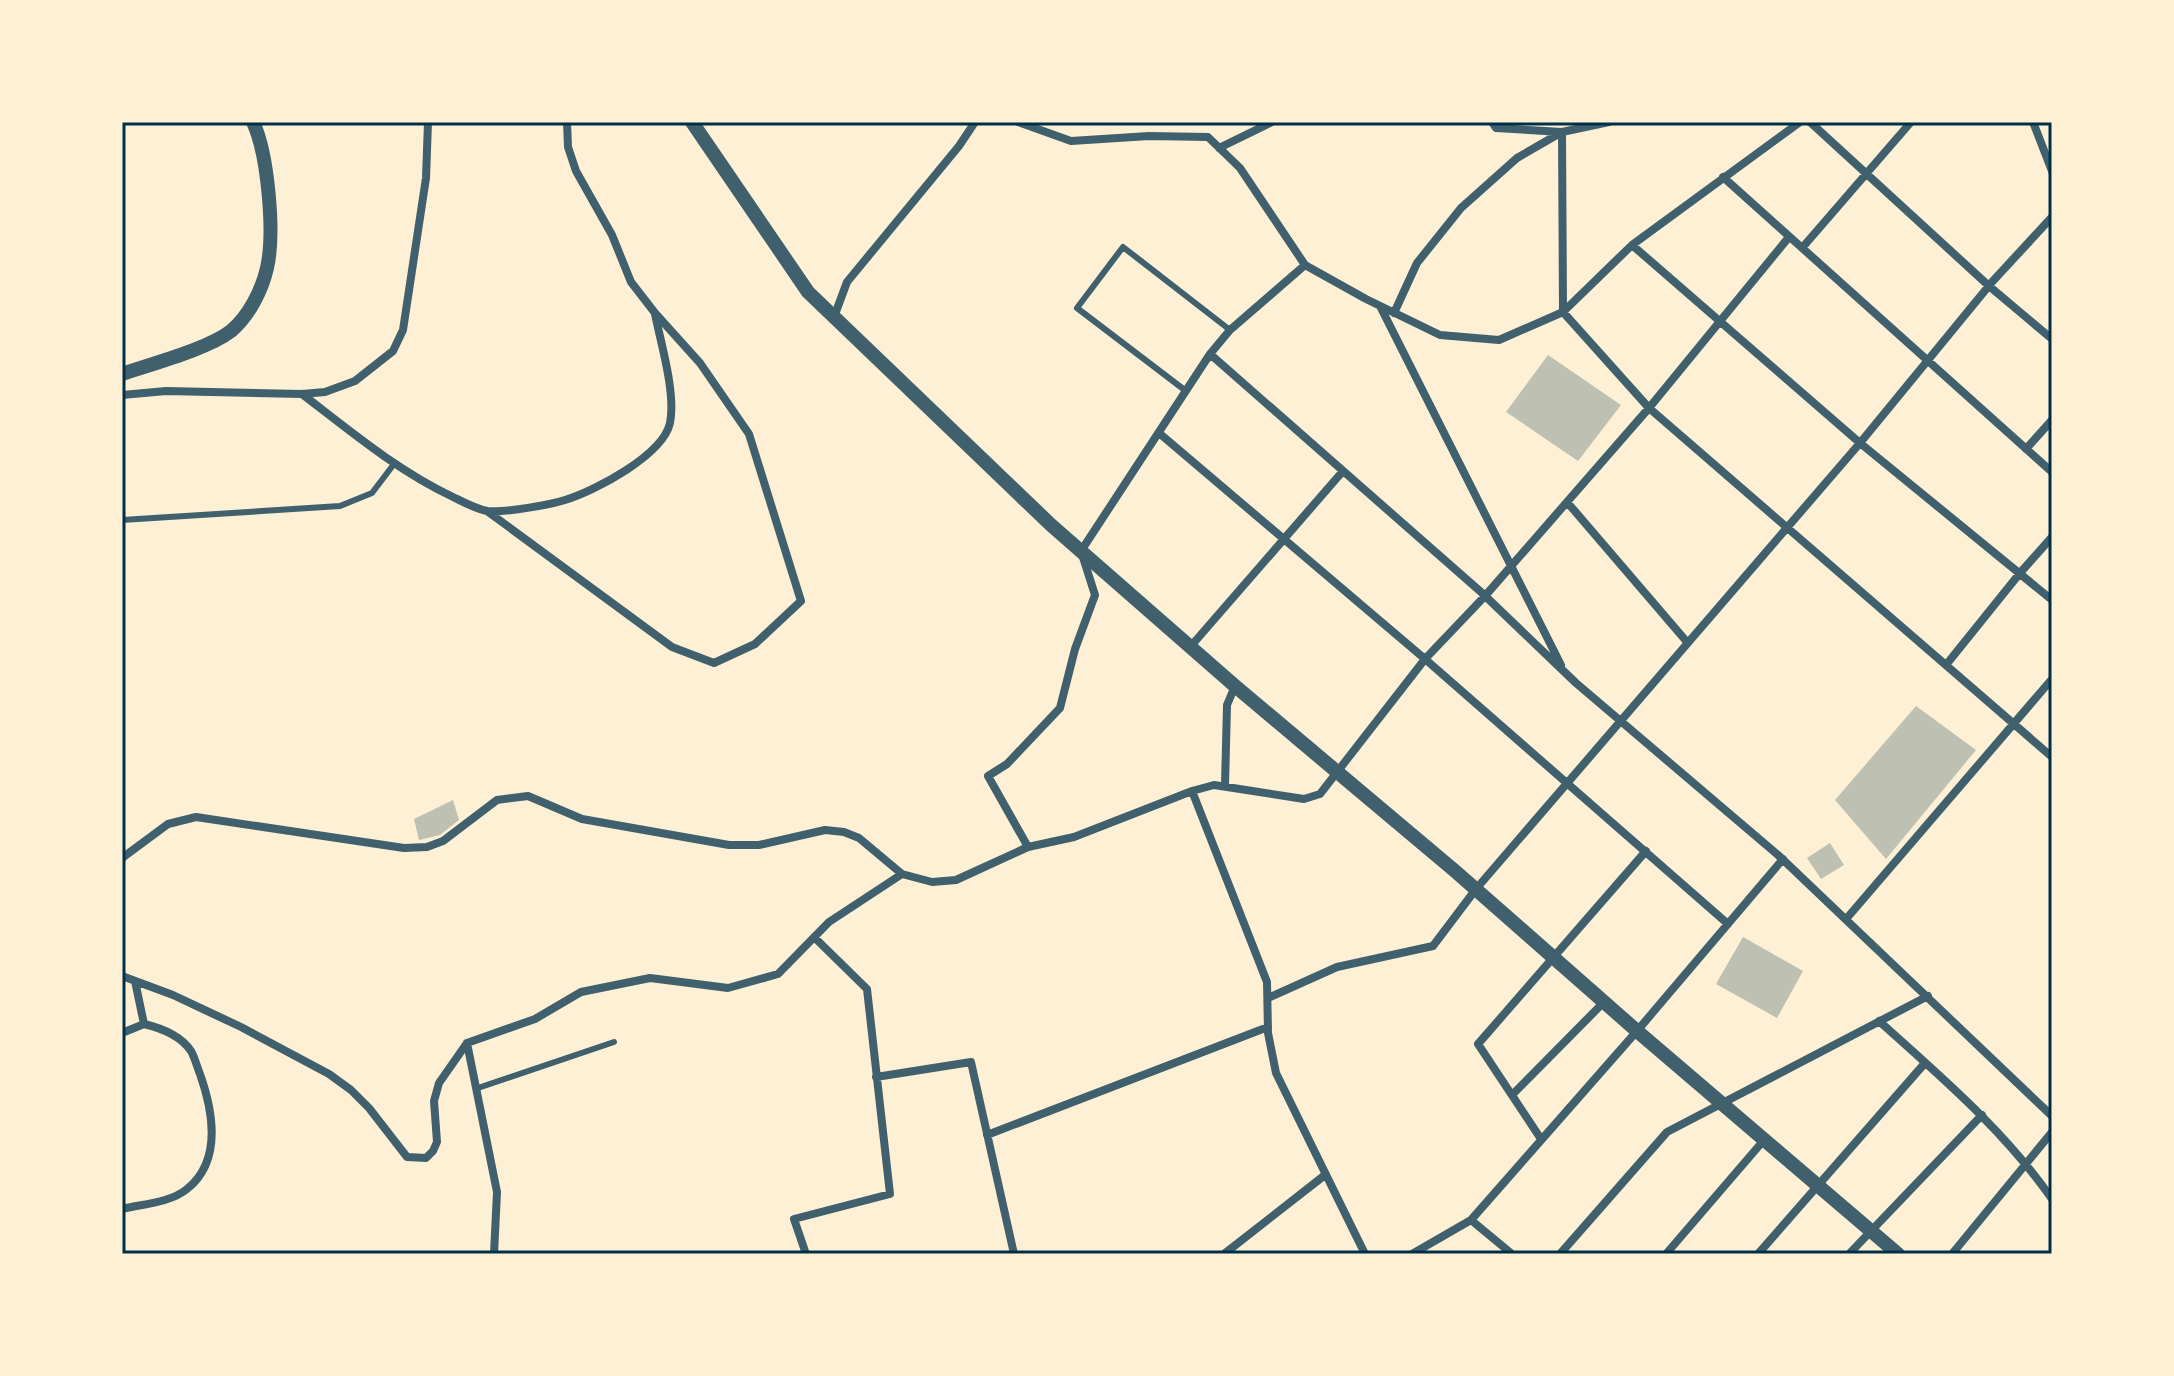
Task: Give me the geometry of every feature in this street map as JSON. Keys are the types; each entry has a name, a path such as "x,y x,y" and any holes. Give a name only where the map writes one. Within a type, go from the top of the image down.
{"street":[{"path":"122,374 188,352 230,331 254,303 267,267 270,219 261,139 253,122"},
{"path":"122,395 219,390 302,394 333,391 355,381 393,351 403,330 426,178 428,122"},
{"path":"302,394 394,464 427,485 487,511 672,647 714,663 755,644 801,601 749,434 700,363 631,282 612,235 576,171 568,147 567,122"},
{"path":"692,122 808,292 1081,551 1898,1254"},
{"path":"834,317 847,282 959,146 975,122"},
{"path":"1018,122 1071,141 1149,136 1208,137 1240,168 1305,265 1440,335 1499,340 1563,312 1632,245 1800,122"},
{"path":"1219,148 1272,122"},
{"path":"1492,122 1496,128 1562,132 1609,122"},
{"path":"1810,122 1865,175 2052,339"},
{"path":"1802,248 1911,122"},
{"path":"2033,122 2052,171"},
{"path":"1562,132 1563,312 1649,408 2052,757"},
{"path":"1394,313 1417,263 1461,208 1517,158 1562,132"},
{"path":"1723,177 2052,472"},
{"path":"1268,998 1337,967 1433,946 1476,889 1860,443 1989,286 2052,217"},
{"path":"122,858 168,824 196,817 404,848 427,847 450,836 488,805 518,796 537,798 582,819 729,845 759,845 825,830 844,832 859,838 902,874 932,882 956,880 1028,847 1074,837 1192,791 1225,785 1304,799 1320,794 1425,659 1485,596 1649,408 1789,237"},
{"path":"1632,245 1860,443 2052,600"},
{"path":"1081,551 1210,354 1230,330 1305,265"},
{"path":"1380,306 1565,672"},
{"path":"487,511 566,500 593,488 648,455 664,438 670,423 671,400 655,313"},
{"path":"1210,354 1485,596 1565,672 1783,859 2052,1116"},
{"path":"2026,449 2052,420"},
{"path":"1159,433 1568,782 1728,924"},
{"path":"1191,646 1343,471"},
{"path":"1567,502 1687,642"},
{"path":"1946,665 2052,537"},
{"path":"1028,847 988,776 1007,764 1060,708 1075,649 1095,595 1081,551"},
{"path":"1847,918 2052,679"},
{"path":"1225,785 1227,705 1235,686"},
{"path":"1192,791 1267,982 1268,1027 1276,1073 1365,1254"},
{"path":"1541,1139 1478,1044 1646,851"},
{"path":"1412,1254 1471,1220 1783,859"},
{"path":"122,976 173,995 241,1027 329,1074 369,1108 407,1157 426,1158 437,1142 434,1101 439,1083 467,1043 535,1019 581,992 650,978 728,988 778,974 829,922 902,874"},
{"path":"806,1254 794,1219 890,1194 867,989 814,937"},
{"path":"135,981 144,1024"},
{"path":"1560,1254 1667,1132 1928,996"},
{"path":"1512,1095 1604,1002"},
{"path":"1879,1021 1982,1115 2028,1164 2052,1199"},
{"path":"122,1033 144,1024 175,1036 192,1053 209,1098 212,1132 202,1172 187,1189 170,1198 122,1209"},
{"path":"987,1135 1268,1027"},
{"path":"467,1043 497,1192 494,1254"},
{"path":"876,1077 971,1062 1014,1254"},
{"path":"1758,1254 1925,1063"},
{"path":"1849,1254 1982,1115"},
{"path":"1952,1254 2052,1132"},
{"path":"1666,1254 1764,1140"},
{"path":"1224,1254 1325,1175"},
{"path":"1471,1220 1512,1254"}],"lane":[{"path":"1186,391 1077,308 1123,247 1230,330"},
{"path":"122,520 340,506 372,493 394,464"},
{"path":"478,1088 614,1042"}],"building":[{"path":"1548,355 1621,405 1578,461 1506,412"},
{"path":"1916,706 1976,750 1886,859 1835,800"},
{"path":"453,800 459,820 440,835 419,840 414,819"},
{"path":"1830,843 1844,865 1821,879 1807,858"},
{"path":"1743,937 1803,971 1777,1018 1716,984"}]}
